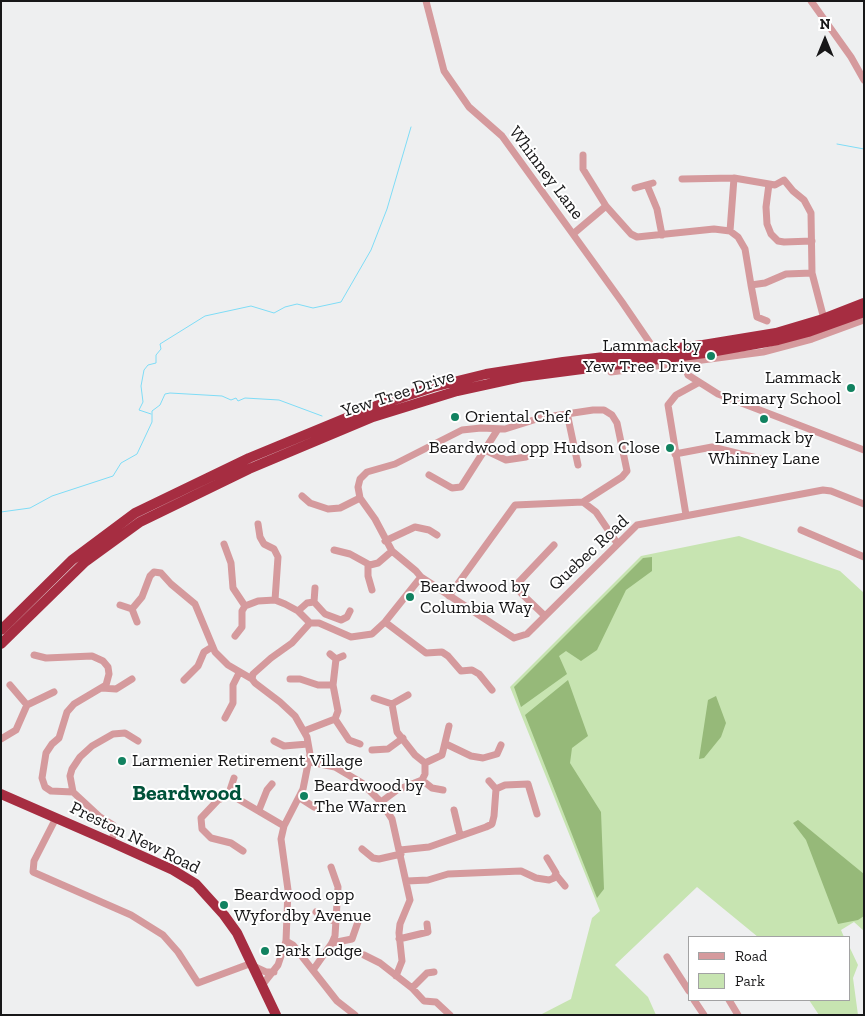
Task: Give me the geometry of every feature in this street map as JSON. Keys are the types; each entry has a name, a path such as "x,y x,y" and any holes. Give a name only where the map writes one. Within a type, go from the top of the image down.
{"highway":[{"name":"Yew Tree Drive","path":"826,322 864,303"},
{"name":"Yew Tree Drive","path":"1,630 72,560 137,518 250,469 371,413 434,397 476,381 565,370 653,356 682,356 778,340 826,322 864,312"},
{"name":"Yew Tree Drive","path":"1,644 85,562 137,518"},
{"name":"Preston New Road","path":"1,794 173,870 196,884 224,915 237,933 263,984 276,1015"}],"street":[{"name":"Whinney Lane","path":"426,1 444,72 469,107 502,136 650,343 653,356"},
{"path":"811,1 851,57 864,80"},
{"path":"583,155 583,169 606,206 630,234 637,237 714,229 730,231 738,237 745,250 755,321 767,321"},
{"path":"682,179 734,178 775,185 784,180 809,208 812,272 826,322"},
{"path":"730,231 734,178"},
{"path":"635,188 650,184 662,235"},
{"path":"769,184 766,207 767,224 772,234 784,242 812,241"},
{"path":"573,234 606,206"},
{"path":"751,285 765,283 786,274 812,272"},
{"path":"611,372 682,356 782,348 864,320"},
{"path":"682,356 688,375 698,383 728,399 864,450"},
{"path":"686,515 668,405 676,395 698,383"},
{"path":"302,496 310,503 328,510 340,508 360,498 358,482 367,472 395,464 462,430 498,429 567,413 598,410 612,415 617,423 627,466 624,476 583,502"},
{"path":"567,413 578,465"},
{"path":"429,475 452,488 461,487 498,429"},
{"path":"675,454 712,447 773,462"},
{"path":"485,450 506,460 526,457"},
{"name":"Quebec Road","path":"360,498 375,518 385,541 392,551 416,570 421,577 514,638 527,634 617,543 637,526 823,490 831,491 864,504"},
{"path":"449,596 515,505 575,500 583,502 596,512 617,543"},
{"path":"258,524 260,537 264,544 274,549 278,557 275,600"},
{"path":"385,541 415,527 429,530 437,535"},
{"path":"801,530 864,557"},
{"path":"224,544 231,563 235,593 245,606"},
{"path":"545,616 522,594 518,589 518,583 554,545"},
{"path":"334,550 350,554 368,565 378,563 392,551"},
{"path":"368,565 368,576 372,590"},
{"path":"132,609 142,597 150,576 154,572 161,572 171,584 195,604 212,647 221,659 239,673 252,679 280,702 294,716 304,731 310,762 300,798 284,826 281,844 288,890 286,941 274,972 263,984"},
{"path":"235,636 242,627 242,611 245,606 258,601 275,600 298,611 310,623 320,623 351,636 359,637 372,634 385,622 421,577"},
{"path":"315,588 314,602 325,614 341,620 347,616 350,610"},
{"path":"298,611 307,603 314,602"},
{"path":"120,605 132,609"},
{"path":"132,609 137,622"},
{"path":"385,622 426,653 442,652 461,671 472,670 479,674 492,690"},
{"path":"252,679 253,674 270,658 300,637 310,623"},
{"path":"184,680 198,666 204,652 212,647"},
{"path":"330,654 340,658 333,685 338,710 335,720 348,740 360,744"},
{"path":"34,655 46,658 85,655 96,657 103,661 109,674 106,685 74,704 68,712 59,738 46,753 42,778 45,787 51,791 72,792"},
{"path":"225,718 234,702 234,685 239,673"},
{"path":"102,688 116,689 132,679"},
{"path":"290,679 318,685 333,685"},
{"path":"10,685 27,705"},
{"path":"1,739 16,730 27,705 54,692"},
{"path":"374,698 392,704 408,696"},
{"path":"392,704 394,723 415,756 425,764"},
{"path":"304,731 335,720"},
{"path":"425,764 442,755 449,726"},
{"path":"111,842 114,833 113,825 100,818 72,792 70,776 80,756 92,746 113,734 125,733 138,741"},
{"path":"372,750 388,749 403,738"},
{"path":"274,741 284,746 308,744"},
{"path":"446,744 471,756 484,758 497,754 501,745"},
{"path":"310,762 344,771 362,783 381,802 392,819 401,852 410,900 400,924 399,939 402,961 396,976"},
{"path":"381,802 396,790 422,780 425,774 425,764"},
{"path":"228,796 234,778"},
{"path":"422,780 432,788 444,790"},
{"path":"362,849 373,858 379,859 401,852 429,847 460,835 480,830 492,824 496,789 489,781"},
{"path":"258,810 267,790 272,784"},
{"path":"496,789 505,785 528,784 537,814"},
{"path":"243,851 231,843 207,836 200,825 201,818 218,800 228,796 238,799 284,826"},
{"path":"300,798 314,807"},
{"path":"454,810 460,835"},
{"path":"56,818 34,861 34,872 131,916 163,935 178,952 198,983 253,964 266,972 274,972"},
{"path":"546,858 552,864 556,875 565,886"},
{"path":"314,970 332,943 338,886 331,867"},
{"path":"407,881 428,880 448,874 521,871 542,880 550,880 556,875"},
{"path":"316,912 334,921"},
{"path":"332,943 352,939 360,916"},
{"path":"399,939 428,932 427,924"},
{"path":"286,941 293,945 337,1001 355,1015"},
{"path":"364,955 380,963 412,988 424,1001 436,1002 450,1015"},
{"path":"667,957 688,989"},
{"path":"412,988 427,973 434,972"},
{"path":"695,1001 704,1015"},
{"path":"730,1001 738,1015"}],"green space":[{"path":"739,536 840,571 864,593 864,931 854,922 841,930 844,936 757,936 697,887 615,965 648,997 656,1015 540,1015 571,999 592,918 600,911 510,687 641,556"},
{"path":"652,557 652,571 626,590 597,650 581,661 566,651 559,656 567,674 521,707 514,687 643,558"},
{"path":"568,680 588,736 572,748 570,763 601,812 604,889 597,898 525,715"},
{"path":"716,696 726,723 721,737 704,758 699,759 708,700"},
{"path":"798,820 864,874 864,916 858,920 838,924 806,840 793,823"},
{"path":"850,948 858,965 853,978 858,1015 819,1015 810,1001 850,1001"}],"waterway":[{"path":"151,414 139,410 143,402 141,386 144,370 148,365 156,363 156,355 161,349 160,344 205,316 251,306 274,313 285,307 297,304 313,308 341,302 371,250 387,209 411,127"},
{"path":"837,144 864,149"},
{"path":"1,512 30,508 52,496 113,476 121,463 137,454 152,422 152,411 160,405 165,394 222,396 231,400 236,398 238,401 245,398 279,400 322,416"}],"place":[{"name":"Lammack by Yew Tree Drive","path":"711,356"},
{"name":"Lammack Primary School","path":"851,388"},
{"name":"Oriental Chef","path":"455,417"},
{"name":"Lammack by Whinney Lane","path":"764,419"},
{"name":"Beardwood opp Hudson Close","path":"670,448"},
{"name":"Beardwood by Columbia Way","path":"410,597"},
{"name":"Larmenier Retirement Village","path":"122,761"},
{"name":"Beardwood by The Warren","path":"304,796"},
{"name":"Beardwood opp Wyfordby Avenue","path":"224,905"},
{"name":"Park Lodge","path":"265,951"}],"district":[{"name":"Beardwood","path":"187,794"}]}
